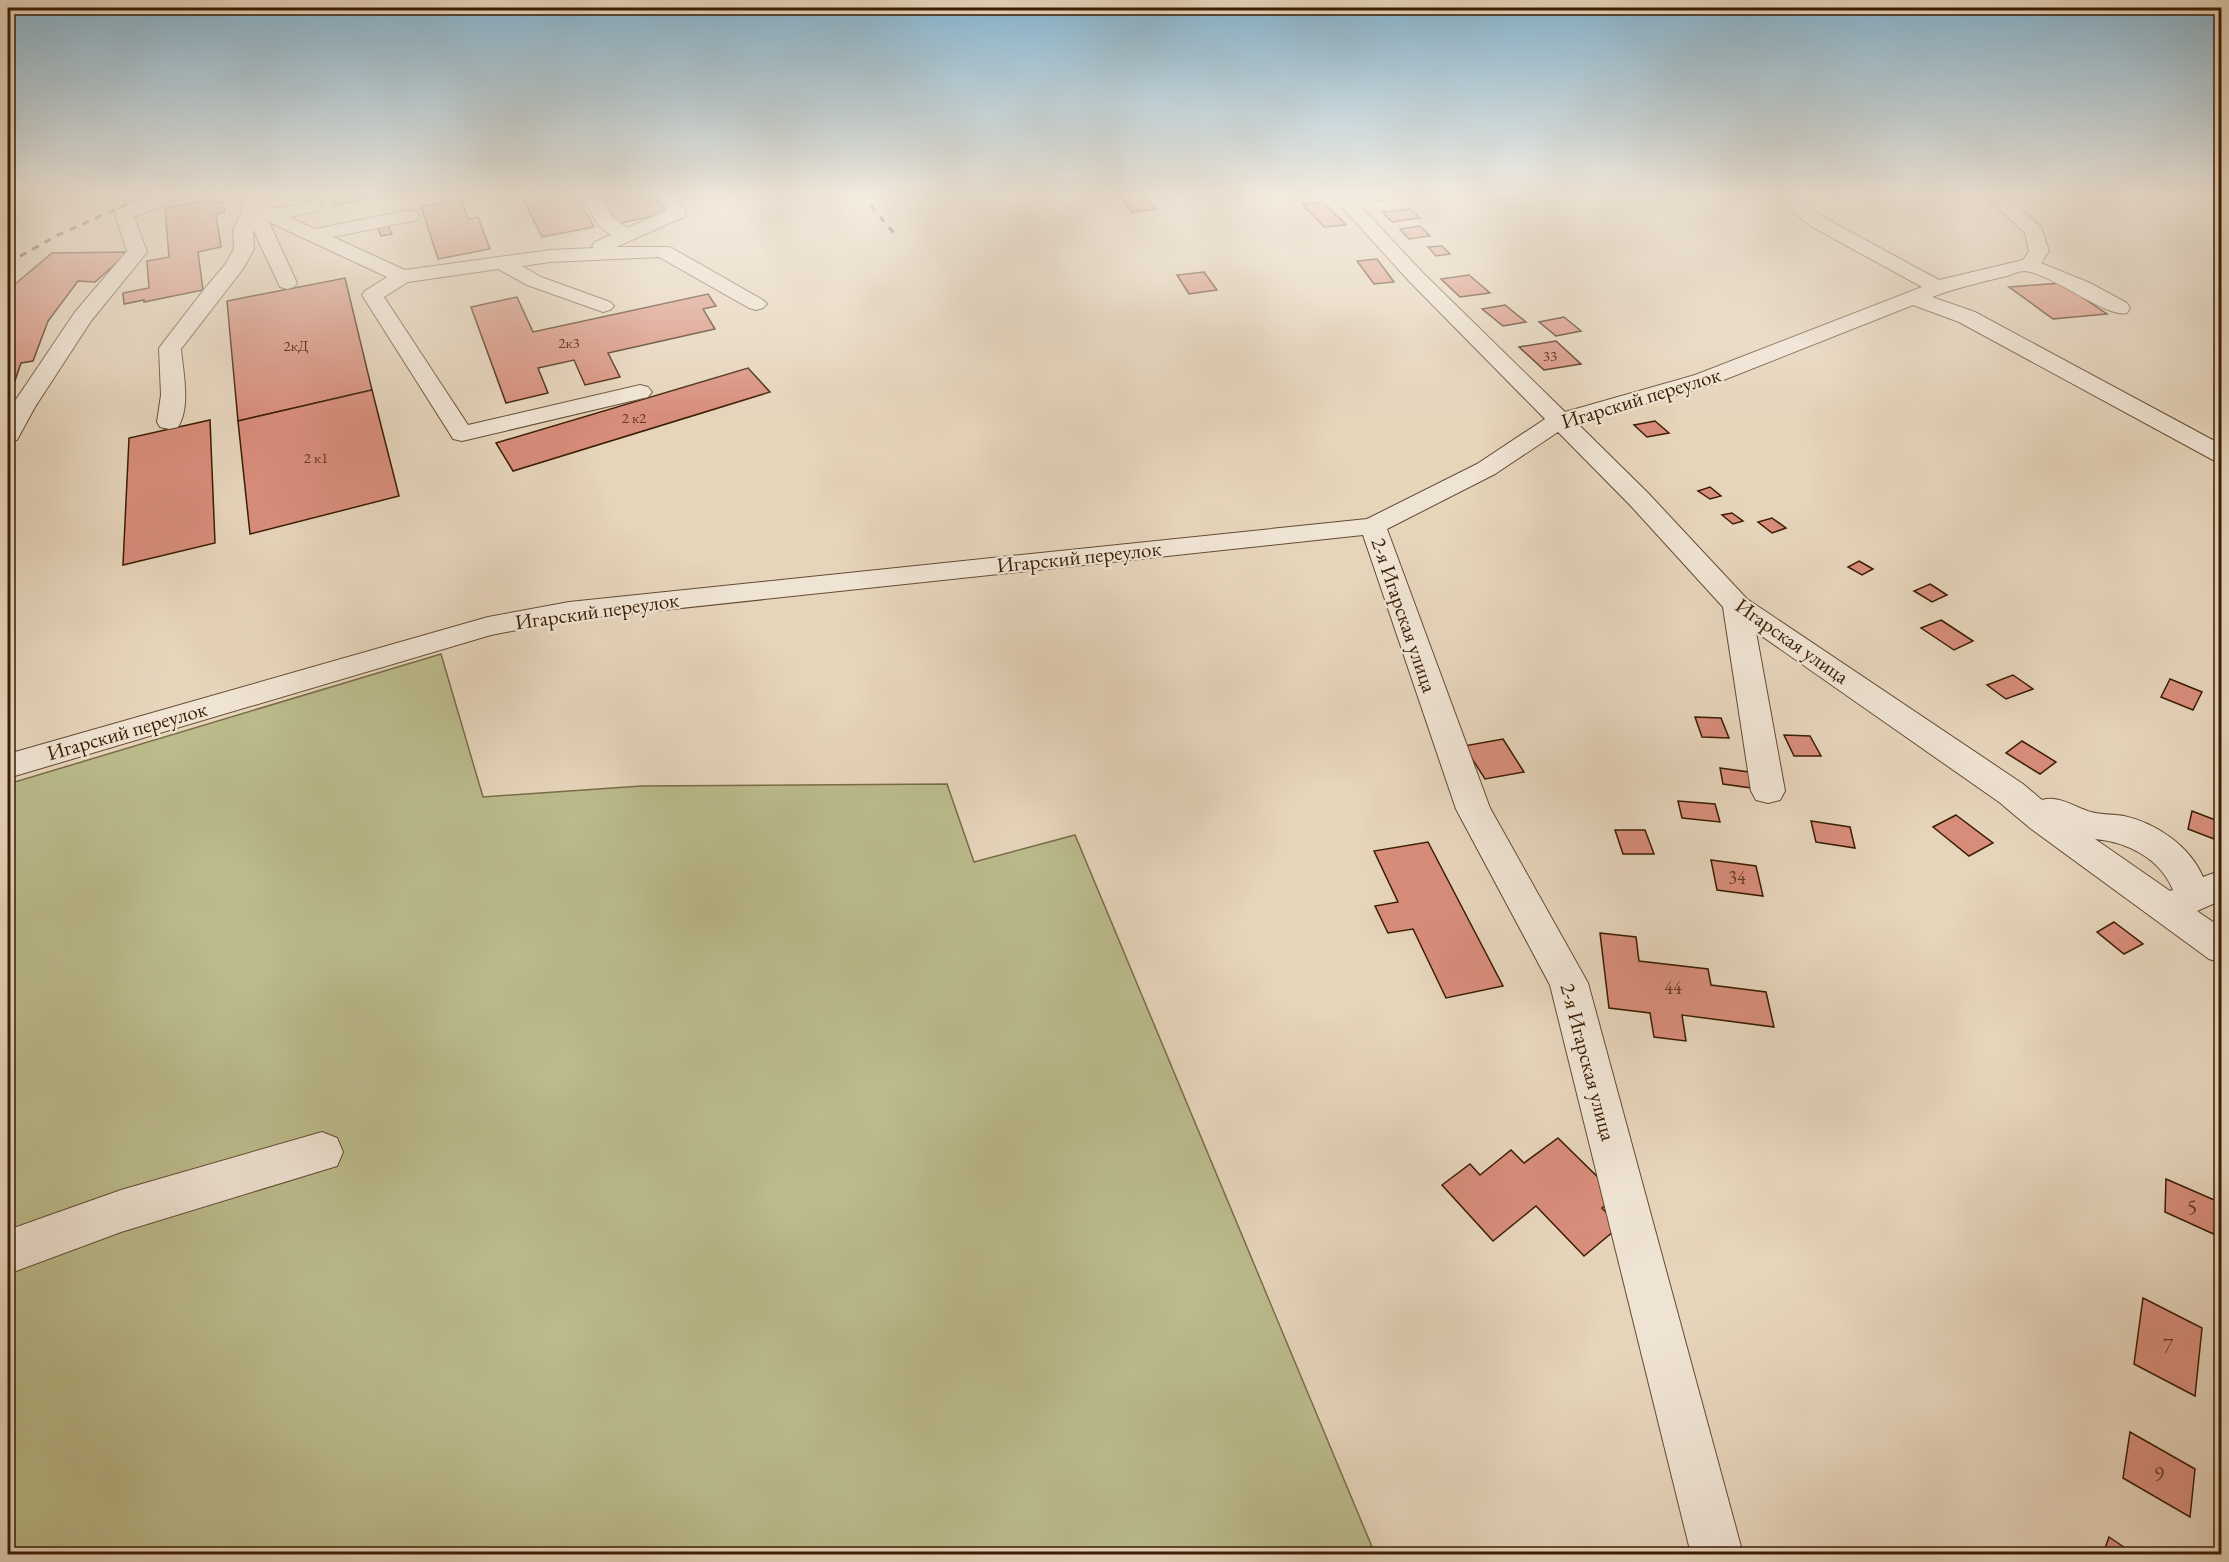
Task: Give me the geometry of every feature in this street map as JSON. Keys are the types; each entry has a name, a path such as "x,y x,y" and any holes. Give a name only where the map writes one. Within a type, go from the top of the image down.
{"street":[{"path":"8,435 23,407 82,317 124,268"},
{"path":"169,422 173,395 170,348 234,268"},
{"path":"281,268 287,283"},
{"path":"382,268 402,277"},
{"path":"466,268 402,277 372,295 462,434 640,392"},
{"path":"509,268 534,282 603,306"},
{"path":"693,268 756,304"},
{"name":"Игарская улица","path":"1408,268 1638,499 1737,605 2011,793 2042,819 2194,896 2222,948"},
{"path":"1902,268 1939,288"},
{"name":"Игарский переулок","path":"8,766 488,626 569,611 1373,526 1486,469 1559,421 1704,380 1950,283 2015,268"},
{"path":"2034,268 2083,287 2119,308"},
{"path":"1913,298 1967,317 2222,455"},
{"name":"2-я Игарская улица","path":"1373,526 1473,809 1569,984 1717,1554"},
{"path":"1737,605 1768,790"},
{"path":"2011,793 2089,825 2123,829 2157,845 2182,869 2194,896"},
{"path":"8,1252 121,1211 322,1152"}],"green space":[{"path":"441,654 483,797 641,786 947,784 974,862 1075,835 1375,1554 8,1554 8,784"}],"building":[{"path":"34,268 111,268 95,282 78,281 48,321 33,361 21,363 8,401 8,290"},
{"path":"148,268 200,268 203,290 124,304 123,293 149,288"},
{"path":"1362,268 1384,268 1394,282 1374,284"},
{"path":"1204,272 1217,290 1189,294 1177,275"},
{"path":"1469,275 1490,293 1460,297 1441,279"},
{"path":"345,278 372,390 238,421 227,301"},
{"path":"2061,283 2107,314 2053,319 2009,287"},
{"path":"708,294 716,306 703,309 715,329 608,353 620,377 585,385 574,360 538,368 548,393 506,403 471,307 517,297 533,332"},
{"path":"1505,305 1526,322 1503,326 1482,309"},
{"path":"1564,317 1581,331 1556,336 1539,322"},
{"path":"1556,341 1581,364 1544,370 1519,347"},
{"path":"748,368 770,392 513,471 496,443"},
{"path":"372,390 399,496 250,534 238,421"},
{"path":"210,420 215,543 123,565 129,438"},
{"path":"1655,421 1669,433 1647,437 1634,425"},
{"path":"1710,487 1721,496 1710,499 1698,491"},
{"path":"1732,513 1743,521 1733,524 1722,515"},
{"path":"1772,518 1786,528 1772,533 1758,522"},
{"path":"1859,561 1873,569 1862,575 1848,567"},
{"path":"1930,584 1947,595 1932,602 1914,591"},
{"path":"1941,620 1973,641 1954,650 1921,628"},
{"path":"2013,675 2033,689 2006,699 1987,685"},
{"path":"2170,679 2202,692 2193,710 2161,697"},
{"path":"1695,717 1721,718 1729,738 1702,737"},
{"path":"1784,735 1810,736 1821,756 1794,756"},
{"path":"1503,739 1524,772 1485,779 1464,746"},
{"path":"2022,741 2056,762 2040,774 2006,753"},
{"path":"1720,768 1749,772 1752,788 1723,784"},
{"path":"1678,801 1715,804 1720,822 1682,818"},
{"path":"2192,811 2218,821 2214,839 2188,829"},
{"path":"1956,815 1993,843 1969,856 1933,827"},
{"path":"1811,821 1850,827 1855,848 1816,842"},
{"path":"1615,830 1645,830 1654,854 1623,854"},
{"path":"1428,842 1503,986 1446,998 1413,929 1388,933 1375,906 1398,902 1374,851"},
{"path":"1711,860 1756,866 1763,896 1717,890"},
{"path":"2114,922 2143,944 2124,954 2097,932"},
{"path":"1600,933 1636,937 1639,961 1708,969 1711,985 1766,992 1774,1027 1682,1015 1686,1041 1654,1037 1650,1013 1609,1008"},
{"path":"1558,1138 1617,1196 1602,1208 1620,1226 1584,1256 1536,1206 1493,1241 1442,1185 1470,1164 1480,1175 1511,1150 1524,1163"},
{"path":"2166,1179 2219,1202 2218,1236 2165,1212"},
{"path":"2143,1298 2202,1328 2195,1396 2134,1364"},
{"path":"2130,1432 2195,1469 2190,1517 2123,1478"},
{"path":"2109,1537 2134,1554 2103,1554"}]}
